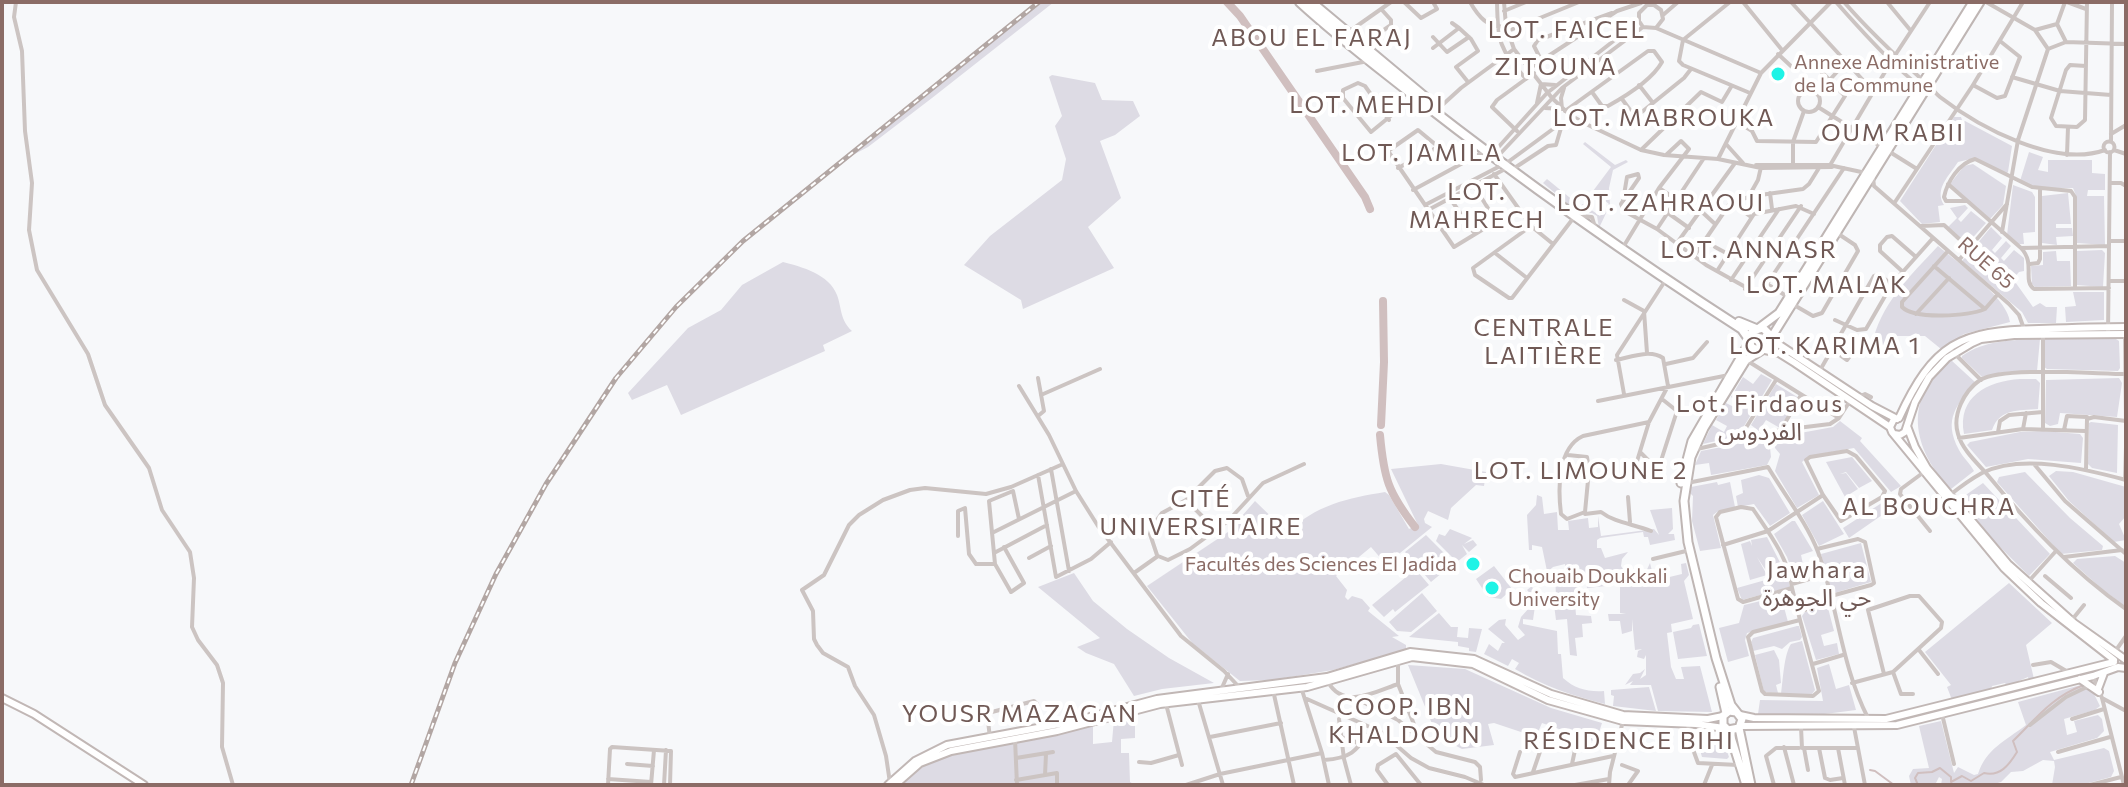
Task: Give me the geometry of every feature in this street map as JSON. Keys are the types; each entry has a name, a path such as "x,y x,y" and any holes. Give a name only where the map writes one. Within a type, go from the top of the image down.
{"highway":[{"path":"1300,2 1500,159 1622,249 1742,329 1749,341"},
{"path":"1311,2 1344,36"},
{"path":"1358,48 1368,61 1417,94"},
{"path":"1578,216 1622,249"},
{"path":"1667,278 1745,325 1758,328"}],"main road":[{"path":"1927,87 1973,2"},
{"path":"1748,785 1727,729 1680,516 1691,449 1749,341 1758,328 1773,320 1790,300 1837,233 1886,149 1983,2"},
{"path":"1732,375 1772,339 1790,300 1867,186"},
{"path":"1758,328 1768,331 1772,339 1890,427 2004,568 2041,603 2120,662"},
{"path":"1890,427 1923,376 1951,350 1981,332 2024,329 2125,331"},
{"path":"1894,434 1903,434 1923,386 1951,350 1981,339 2108,331"},
{"path":"1749,341 1762,351 1779,353 1906,425 1920,458 1989,543 2027,583 2120,662"},
{"path":"1683,483 1683,516 1691,555 1724,688 1738,713 1748,785"},
{"path":"891,784 920,763 940,754 1076,724 1132,704 1240,688 1304,686 1411,649 1474,659 1551,694 1623,715 1708,719 1738,713 1754,718 1897,725 2080,679 2120,662"},
{"path":"2100,693 2097,671 2104,660 2104,653"},
{"path":"1088,720 1166,704 1328,682 1398,660 1421,658 1466,662 1558,703 1623,721 1727,729 1801,725 1854,727 2070,674 2097,671"},
{"path":"2080,679 2100,693"},
{"path":"2,698 34,714 144,785"},
{"path":"900,777 915,761 936,749 1076,724"}],"street":[{"path":"16,2 14,17 22,51 25,131 31,171 29,230 37,270 88,354 105,405 149,468 162,510 190,552 194,578 192,627 217,665 223,683 222,747 233,785"},
{"path":"1344,36 1391,2"},
{"path":"1404,2 1421,18 1437,9 1433,2"},
{"path":"1497,2 1505,55 1526,79"},
{"path":"1504,2 1507,28 1514,49 1547,93 1564,110 1586,124 1641,150 1754,166 1844,168 1870,175 1867,186"},
{"path":"1504,11 1526,2"},
{"path":"1471,4 1481,19 1507,28 1579,2"},
{"path":"1658,7 1664,2"},
{"path":"1656,28 1663,15 1678,2"},
{"path":"1730,2 1683,40 1679,61 1750,93"},
{"path":"1736,121 1750,129 1757,141 1816,142 1845,96 1808,60 1793,68 1743,2"},
{"path":"1791,2 1873,91"},
{"path":"1887,2 1911,31"},
{"path":"1830,167 1893,58 1930,2"},
{"path":"1983,2 2035,30 2048,49"},
{"path":"1895,203 1973,85 2023,2"},
{"path":"2066,42 2057,24 2066,2 2086,9"},
{"path":"2086,66 2068,67 2051,122 2056,126 2077,127 2083,124 2087,94 2087,2"},
{"path":"2109,151 2114,145 2111,142 2112,2"},
{"path":"1718,159 1761,73 1809,24 1836,3 1927,87 1957,108 2018,140 2067,155 2109,151 2126,154"},
{"path":"1642,4 1639,21 1643,27"},
{"path":"1541,60 1534,46 1538,40 1642,4 1658,7 1663,15"},
{"path":"1358,48 1391,25 1391,20 1382,10"},
{"path":"1530,68 1617,11"},
{"path":"1538,108 1547,93 1639,21"},
{"path":"1452,23 1469,37 1478,51 1456,67 1468,82"},
{"path":"2035,30 2057,24"},
{"path":"1426,207 1494,174 1517,130 1538,108 1643,27 1656,28 1761,73"},
{"path":"1433,48 1459,28"},
{"path":"1433,37 1447,52 1469,37"},
{"path":"1973,85 2000,99 2005,96 2019,54 2000,41"},
{"path":"2048,49 2066,42 2126,44"},
{"path":"1436,110 1514,49"},
{"path":"2002,232 2018,140 2048,49"},
{"path":"1538,108 1551,106 1564,110 1652,50 1662,65 1639,85 1605,107 1592,92"},
{"path":"1317,71 1368,61"},
{"path":"1817,94 1845,63"},
{"path":"1621,98 1635,115 1683,79 1691,69"},
{"path":"1517,130 1492,107 1534,73"},
{"path":"2012,77 2060,91 2111,95"},
{"path":"1389,120 1365,86 1358,83 1343,90 1343,98 1368,131 1373,132 1389,120 1417,94"},
{"path":"1541,84 1558,84"},
{"path":"1538,108 1541,84"},
{"path":"1639,85 1653,103"},
{"path":"1564,110 1561,98 1565,86"},
{"path":"1641,150 1701,92 1722,102 1732,86"},
{"path":"1807,90 1817,94 1820,100 1818,107 1811,112 1804,111 1799,104 1801,94 1807,90"},
{"path":"1818,107 1917,169"},
{"path":"1793,166 1793,142 1804,111"},
{"path":"2111,134 2126,125"},
{"path":"1413,190 1459,164 1500,159 1556,145 1561,128 1557,126 1500,159 1473,183"},
{"path":"2067,155 2068,127"},
{"path":"1459,164 1419,131 1388,151 1454,247 1518,208"},
{"path":"1622,249 1659,188 1689,149 1681,141 1666,155"},
{"path":"2108,331 2109,151 2104,144 2111,142"},
{"path":"1726,144 1746,165"},
{"path":"1398,168 1438,147"},
{"path":"1657,229 1704,158"},
{"path":"1966,201 1946,201 1944,197 1948,184 1964,163 1975,159 2011,179 2040,190 2074,193 2075,287"},
{"path":"1677,243 1735,163"},
{"path":"1749,197 1761,166"},
{"path":"1694,256 1731,202 1807,187 1819,167"},
{"path":"1623,201 1638,174 1627,177 1623,201 1622,209 1745,289 1758,294 1844,168"},
{"path":"1856,172 1867,186"},
{"path":"1494,174 1531,226 1553,244"},
{"path":"1473,183 1496,221"},
{"path":"2109,183 2126,186"},
{"path":"1948,184 2021,248 2029,258 2029,283 2032,288 2109,288"},
{"name":"RUE 65","path":"1867,186 1895,203 1998,294 2019,315 2024,329"},
{"path":"1659,188 1677,200"},
{"path":"2029,264 2039,261 2040,190"},
{"path":"1770,193 1772,209"},
{"path":"1448,196 1475,234"},
{"path":"1731,202 1751,217"},
{"path":"1959,260 2007,204"},
{"path":"1717,271 1751,217 1759,212 1801,206 1814,214"},
{"path":"1745,289 1801,206"},
{"path":"1731,280 1779,209"},
{"path":"1701,211 1715,224"},
{"path":"1668,213 1689,228"},
{"path":"1531,226 1475,267 1473,273 1511,299 1578,216"},
{"name":"RUE 65","path":"1921,226 1944,225 1969,248"},
{"path":"1767,284 1813,316 1822,313 1858,251 1855,245 1837,233"},
{"path":"1903,272 1880,251 1880,245 1892,236 1916,257"},
{"path":"1760,238 1786,255"},
{"path":"1835,320 1857,330 1866,329 1892,284 1933,238"},
{"path":"2021,248 2075,247 2126,241"},
{"path":"1715,247 1728,254"},
{"path":"1948,251 1906,297 1902,307 1916,314 1967,315 1985,309 1998,294"},
{"path":"1495,253 1527,278"},
{"path":"1934,266 1985,309"},
{"path":"1819,372 1874,276 1879,274 1906,297"},
{"path":"1624,394 1616,360 1619,349 1667,278"},
{"path":"1916,314 1949,278"},
{"path":"2109,281 2126,281"},
{"path":"1624,300 1644,311"},
{"path":"1644,311 1647,353"},
{"path":"2064,430 2067,416 2126,422 2125,331"},
{"path":"2043,335 2043,429"},
{"path":"1665,364 1693,358 1707,342"},
{"path":"1833,350 1845,358"},
{"path":"1951,350 1981,380"},
{"path":"1616,360 1647,353 1661,355 1665,364 1668,386 1649,422 1634,473 1655,473 1658,470 1677,411 1662,399"},
{"path":"1746,360 1839,418"},
{"path":"1041,395 1100,369"},
{"path":"2126,374 2002,374 1981,380 1961,403 1957,416 1959,438 1985,472 2056,551 2126,609"},
{"path":"1598,401 1732,375"},
{"path":"1038,378 1044,411 1038,416"},
{"path":"1737,442 1776,380"},
{"path":"1019,386 1076,491 1134,574 1181,636 1228,674 1240,688"},
{"path":"1691,449 1737,442 1781,430 1824,425 1839,418 1855,398 1865,394 1873,398 1877,410"},
{"path":"1781,430 1801,395"},
{"path":"1998,432 1998,424 2004,417 2043,412"},
{"path":"2023,429 2026,413"},
{"path":"2086,470 2085,423 2089,417"},
{"path":"1649,422 1578,437 1558,482 1561,514 1567,519 1601,512 1610,519 1630,522 1651,531"},
{"path":"1959,438 2023,429 2085,431"},
{"path":"1950,495 1985,472 2034,464 2086,470 2126,480 2126,447"},
{"path":"1847,451 1856,456 1885,491 1882,497 1845,521 1839,519 1823,495 1806,460 1847,451"},
{"path":"1641,453 1658,470"},
{"path":"1568,455 1585,455 1588,459 1586,510 1583,515"},
{"path":"891,784 874,715 855,686 848,667 823,653 817,645 813,611 802,590 824,575 849,525 883,500 925,488 986,494 1063,464"},
{"path":"1248,496 1242,479 1227,468 1215,471 1186,500 1162,513 1152,527 1152,545 1158,556 1168,560 1179,557 1236,513 1248,496 1263,483 1304,464"},
{"path":"2034,464 2065,501 2124,552"},
{"path":"1683,483 1768,467 1817,549 1843,655 1857,699 1869,724"},
{"path":"1051,469 1069,571"},
{"path":"1924,472 1901,489 1900,494 1930,531"},
{"path":"1038,475 1056,577 1091,559 1111,542"},
{"path":"1004,547 1024,583 1011,592 995,564 989,501 1013,491 1019,519"},
{"path":"992,533 1076,491"},
{"path":"1723,545 1768,531 1823,495"},
{"path":"1628,497 1630,522"},
{"path":"1186,500 1202,516 1206,536"},
{"path":"1800,620 1749,634 1748,641 1762,691 1770,695 1813,696 1820,688 1792,586 1780,553 1751,507 1720,512 1716,517 1739,601 1792,586 1823,575"},
{"path":"958,536 958,511 965,508 969,554 976,564 995,564"},
{"path":"994,553 1047,525"},
{"path":"1798,612 1871,585 1874,580 1865,542 1858,539 1817,549"},
{"path":"2114,544 2126,543"},
{"path":"1029,558 1051,546"},
{"path":"1653,559 1686,551"},
{"path":"2027,583 2056,551"},
{"path":"2063,557 2124,552"},
{"path":"1134,574 1158,556"},
{"path":"2045,576 2071,598"},
{"path":"1852,683 1893,672 1943,625 1923,598 1910,596 1870,607 1866,613 1884,674"},
{"path":"2071,621 2081,606"},
{"path":"2120,662 2126,638"},
{"path":"1919,650 1938,674"},
{"path":"1813,664 1843,655"},
{"path":"1398,660 1398,684 1420,740"},
{"path":"2033,665 2051,662 2070,674"},
{"path":"1893,672 1901,694 1913,694"},
{"path":"1221,690 1228,674"},
{"path":"1328,682 1341,695 1383,710 1441,754 1478,764 1483,782"},
{"path":"1357,699 1398,684"},
{"path":"2030,725 2066,697 2091,685"},
{"path":"1304,686 1329,785"},
{"path":"1273,690 1294,785"},
{"path":"2100,693 2124,785"},
{"path":"2100,693 2126,711"},
{"path":"1307,699 1381,732 1411,758 1429,768 1483,782"},
{"path":"1198,700 1223,785"},
{"path":"988,713 1034,701 1042,728"},
{"path":"986,704 990,738"},
{"path":"1166,704 1182,765"},
{"path":"2072,719 2104,709"},
{"path":"1942,714 1954,764"},
{"path":"1339,719 1351,785"},
{"path":"1575,785 1609,782 1623,721"},
{"path":"1210,737 1281,723"},
{"path":"1406,727 1413,723"},
{"path":"1688,724 1697,761 1701,764 1740,765"},
{"path":"1801,725 1808,770"},
{"path":"1854,727 1865,785"},
{"path":"1324,760 1344,759 1372,729"},
{"path":"1341,737 1361,744"},
{"path":"2058,752 2110,737"},
{"path":"1533,773 1541,738 1575,750 1572,764"},
{"path":"1015,739 1016,783 1057,773 1057,785"},
{"path":"654,750 651,784 608,782 611,747 666,750 672,754 667,785"},
{"path":"1784,747 1794,785"},
{"path":"1819,748 1825,778 1843,778"},
{"path":"1838,748 1845,785"},
{"path":"1774,785 1766,756 1773,749 1857,748"},
{"path":"1015,759 1053,752"},
{"path":"1520,752 1514,776 1613,756"},
{"path":"1186,785 1220,774 1322,753"},
{"path":"1045,775 1046,754"},
{"path":"1388,785 1377,768 1396,754 1421,785"},
{"path":"1139,762 1151,763 1179,755"},
{"path":"627,764 653,767"},
{"path":"1622,765 1638,771 1628,785"},
{"path":"1704,785 1712,765"},
{"path":"2090,785 2123,774"}],"shaded area":[{"path":"1042,2 1054,2 868,147 849,157"},
{"path":"1049,77 1095,83 1102,100 1133,101 1140,116 1115,135 1100,141 1121,198 1088,227 1114,268 1023,309 1021,300 964,265 990,236 1062,180 1066,159 1055,126 1062,116"},
{"path":"1954,117 1961,117 1963,123 1965,121 2012,146 2008,172 2006,174 1975,158 1958,162 1942,188 1944,205 1938,206 1940,222 1922,224 1900,201"},
{"path":"1585,142 1615,165 1628,162 1613,170 1609,188 1610,205 1599,228 1597,216 1579,213 1543,183 1547,179 1580,206 1583,204 1600,216 1609,204 1593,191 1611,167 1583,144"},
{"path":"2029,152 2043,157 2038,170 2048,172 2048,160 2092,160 2092,173 2105,174 2105,190 2088,190 2087,196 2104,196 2105,245 2077,243 2077,198 2073,188 2041,189 2020,181"},
{"path":"1973,164 2006,186 2003,205 1990,219 1950,184 1964,166"},
{"path":"2013,185 2032,192 2035,197 2035,232 2023,233 2024,244 2018,244 2007,235"},
{"path":"2068,193 2071,224 2056,224 2056,228 2072,228 2073,236 2056,237 2057,245 2042,243 2042,196"},
{"path":"1965,205 1968,208 1958,219 1961,222 1971,211 1986,223 1967,244 1948,227 1957,218 1950,208"},
{"path":"1991,227 2002,238 1992,250 1995,253 2006,241 2011,246 2001,258 2004,261 2014,250 2024,258 2024,271 2013,279 2033,307 2040,303 2046,307 2057,307 2056,323 2028,323 2022,312 1962,261 1967,255 2002,286 2006,282 1971,251"},
{"path":"1938,246 2001,302 2010,322 1964,334 1941,349 1925,336 1894,336 1893,345 1872,346 1881,317 1889,304"},
{"path":"2102,250 2105,253 2103,287 2077,285 2077,251"},
{"path":"2056,251 2057,261 2070,261 2071,286 2035,287 2031,266 2043,265 2043,252"},
{"path":"783,262 814,272 828,282 837,295 845,323 852,331 823,345 825,351 681,415 667,385 632,400 628,393 688,328 721,310 742,285"},
{"path":"2073,292 2104,292 2104,320 2066,322 2065,307 2076,306"},
{"path":"2040,339 2037,371 2003,372 1982,377 1962,358 1989,344"},
{"path":"2045,339 2116,339 2119,341 2120,368 2118,371 2047,369 2044,367"},
{"path":"1951,360 1975,382 1952,420 1954,439 1974,471 1951,489 1928,458 1918,424 1919,407 1925,390"},
{"path":"1761,374 1772,380 1738,436 1703,444 1712,425 1724,432 1727,426 1716,420 1726,403 1738,409 1741,403 1731,397 1743,377 1753,384"},
{"path":"2119,378 2122,383 2117,417 2060,413 2058,424 2050,426 2045,423 2046,380"},
{"path":"2036,379 2040,383 2038,409 2010,412 1995,423 1992,430 1964,434 1965,410 1977,393 1996,383"},
{"path":"1776,384 1799,398 1780,428 1766,420 1759,431 1751,425"},
{"path":"1840,421 1862,438 1860,441 1901,486 1891,492 1854,448 1809,456 1802,462 1819,495 1797,508 1775,471 1780,454 1773,438 1833,427"},
{"path":"2091,422 2118,425 2117,473 2092,468 2088,464"},
{"path":"2020,432 2080,434 2083,438 2081,463 2028,459 1986,467 1967,445"},
{"path":"1769,438 1771,457 1767,465 1711,475 1709,463 1695,465 1701,451"},
{"path":"1852,457 1872,481 1859,488 1846,472 1840,474 1846,473 1858,489 1845,497 1826,462"},
{"path":"1441,464 1486,472 1484,486 1476,485 1451,508 1448,520 1428,511 1425,523 1432,527 1389,562 1383,561 1371,547 1336,576 1347,590 1345,597 1348,600 1352,596 1362,599 1370,608 1368,611 1399,636 1392,637 1406,645 1406,650 1333,670 1272,680 1240,681 1193,644 1147,586 1228,532 1255,501 1288,533 1321,509 1345,500 1385,492 1409,529 1418,525 1391,469"},
{"path":"2056,471 2073,472 2126,487 2126,516 2119,524 2126,540 2114,542 2069,501 2049,476"},
{"path":"2025,472 2103,546 2102,550 2061,554 1997,482 1999,477"},
{"path":"1759,475 1769,478 1790,513 1770,526 1754,504 1738,507 1736,496 1743,493 1741,480"},
{"path":"1717,482 1718,485 1730,482 1735,507 1713,515 1721,548 1700,551 1692,521 1693,496 1688,491 1691,487"},
{"path":"1983,483 2050,554 2029,576 1993,540 1960,499"},
{"path":"1537,495 1542,497 1544,514 1557,512 1558,530 1569,530 1568,521 1588,518 1589,528 1598,527 1598,516 1601,536 1654,529 1659,535 1650,510 1672,508 1673,529 1668,534 1674,534 1675,540 1650,545 1643,532 1600,538 1597,548 1601,548 1605,558 1628,552 1621,566 1630,580 1644,576 1650,563 1652,571 1648,580 1655,586 1657,580 1682,574 1681,564 1686,563 1689,575 1684,581 1693,619 1671,624 1672,632 1667,633 1671,667 1676,679 1684,679 1681,667 1700,666 1712,712 1658,711 1651,685 1630,685 1633,681 1625,685 1633,674 1645,669 1640,679 1646,675 1646,655 1644,659 1637,657 1642,649 1635,650 1632,619 1632,631 1622,634 1620,621 1609,621 1608,614 1626,614 1620,613 1620,587 1618,583 1613,584 1612,572 1587,575 1605,574 1606,586 1587,588 1586,576 1579,577 1580,587 1574,591 1576,615 1591,616 1592,623 1582,624 1583,637 1575,638 1577,656 1570,655 1567,619 1556,620 1553,597 1556,596 1555,574 1565,572 1565,564 1553,567 1545,574 1542,547 1532,545 1532,550 1529,550 1527,515 1536,505"},
{"path":"1894,495 1898,504 1849,538 1843,528"},
{"path":"1823,501 1844,534 1819,546 1802,515"},
{"path":"1795,521 1813,551 1801,555 1806,578 1796,581 1774,534"},
{"path":"1450,529 1472,538 1464,544 1473,540 1477,545 1469,552 1462,545 1467,554 1457,562 1436,541 1439,534 1445,536"},
{"path":"1426,535 1454,563 1431,582 1405,552"},
{"path":"1767,537 1785,572 1769,575 1757,557 1767,575 1750,580 1741,544 1750,541 1752,546 1751,540"},
{"path":"1861,543 1871,582 1831,594 1821,554"},
{"path":"2115,556 2126,563 2126,607 2073,563 2077,559"},
{"path":"1413,566 1429,585 1384,617 1372,605 1406,577 1404,574"},
{"path":"1494,566 1512,589 1501,599 1488,597 1476,579"},
{"path":"1074,573 1093,601 1127,629 1169,658 1214,683 1162,689 1134,696 1114,664 1077,647 1100,638 1038,587"},
{"path":"1787,574 1790,587 1742,600 1737,588"},
{"path":"2009,583 2052,623 2026,645 2034,679 2029,681 2028,677 2007,686 2005,683 1992,686 1991,690 1952,700 1947,687 1951,685 1925,652"},
{"path":"1532,586 1536,599 1533,620 1523,619 1523,624 1557,631 1563,678 1582,689 1604,691 1605,704 1537,681 1515,669 1519,663 1512,659 1508,666 1484,654 1489,644 1498,651 1505,643 1488,629 1499,620 1506,619 1505,625 1518,640 1525,635 1518,627 1521,617 1529,608 1527,604 1534,598 1527,590"},
{"path":"1422,593 1437,611 1411,632 1397,631 1389,622"},
{"path":"1781,596 1788,622 1747,633 1745,640 1749,656 1728,662 1719,628 1739,623 1744,605"},
{"path":"1826,607 1834,631 1821,635 1824,646 1837,643 1839,654 1816,660 1802,616 1805,612"},
{"path":"1439,613 1451,627 1458,627 1457,637 1468,638 1469,628 1482,629 1476,652 1458,646 1458,642 1409,637"},
{"path":"1699,624 1707,656 1678,659 1673,632"},
{"path":"1799,626 1800,640 1790,642 1782,649 1774,646 1753,651 1753,638"},
{"path":"1802,641 1815,690 1812,694 1781,694 1789,648 1791,644"},
{"path":"1774,650 1779,660 1781,683 1776,685 1778,693 1764,692 1755,655"},
{"path":"1829,664 1836,689 1849,685 1856,710 1825,714 1758,714 1760,700 1823,701 1817,668"},
{"path":"1408,665 1465,669 1551,708 1602,723 1596,742 1542,723 1536,737 1494,723 1488,724 1494,745 1462,749 1437,736"},
{"path":"2081,685 2092,690 2100,706 2064,719 2067,735 2077,732 2074,721 2098,715 2104,731 2097,738 2050,752 2054,760 2104,748 2109,751 2114,771 2111,777 2081,785 2052,785 2054,761 2043,760 2023,771 2011,772 2001,782 1991,785 1941,785 1942,779 1939,777 1935,785 1911,785 1909,776 1913,769 1929,768 1919,726 1941,721 1954,773 1958,767 1978,774 1991,752 2026,725 2018,702"},
{"path":"1649,687 1656,711 1613,706 1611,690"},
{"path":"1135,713 1135,738 1121,739 1121,753 1129,753 1130,782 1135,785 900,785 917,770 945,754 1093,724 1093,744 1112,742 1114,719"},
{"path":"1698,732 1722,737 1729,757 1702,757 1696,736"}],"waterway":[{"path":"1227,2 1240,16 1365,197 1370,209"},
{"path":"1381,425 1383,301"},
{"path":"1380,435 1389,484 1415,527"},
{"path":"1918,785 1915,778 1918,773 1940,768 1951,777 1951,782 1962,776 1971,781 1984,773 1999,772 2017,752 2013,741 2036,717 2053,702 2084,685"},
{"path":"1870,770 1894,785"}],"railway":[{"path":"411,785 455,663 496,574 546,484 616,378 676,307 743,241 1039,2"}],"place":[{"name":"Annexe Administrative de la Commune","path":"1778,74"},
{"name":"Facultés des Sciences El Jadida","path":"1473,564"},
{"name":"Chouaib Doukkali University","path":"1492,588"}],"district":[{"name":"LOT. FAICEL","path":"1567,30"},
{"name":"ABOU EL FARAJ","path":"1312,38"},
{"name":"ZITOUNA","path":"1556,67"},
{"name":"LOT. MEHDI","path":"1367,105"},
{"name":"LOT. MABROUKA","path":"1664,118"},
{"name":"OUM RABII","path":"1893,133"},
{"name":"LOT. JAMILA","path":"1422,153"},
{"name":"LOT. ZAHRAOUI","path":"1661,203"},
{"name":"LOT. MAHRECH","path":"1477,206"},
{"name":"LOT. ANNASR","path":"1749,250"},
{"name":"LOT. MALAK","path":"1827,285"},
{"name":"CENTRALE LAITIÈRE","path":"1544,342"},
{"name":"LOT. KARIMA 1","path":"1825,346"},
{"name":"Lot. Firdaous الفردوس","path":"1760,418"},
{"name":"LOT. LIMOUNE 2","path":"1581,471"},
{"name":"AL BOUCHRA","path":"1929,507"},
{"name":"CITÉ UNIVERSITAIRE","path":"1201,513"},
{"name":"Jawhara حي الجوهرة","path":"1817,584"},
{"name":"YOUSR MAZAGAN","path":"1020,714"},
{"name":"COOP. IBN KHALDOUN","path":"1405,721"},
{"name":"RÉSIDENCE BIHI","path":"1629,741"}]}
